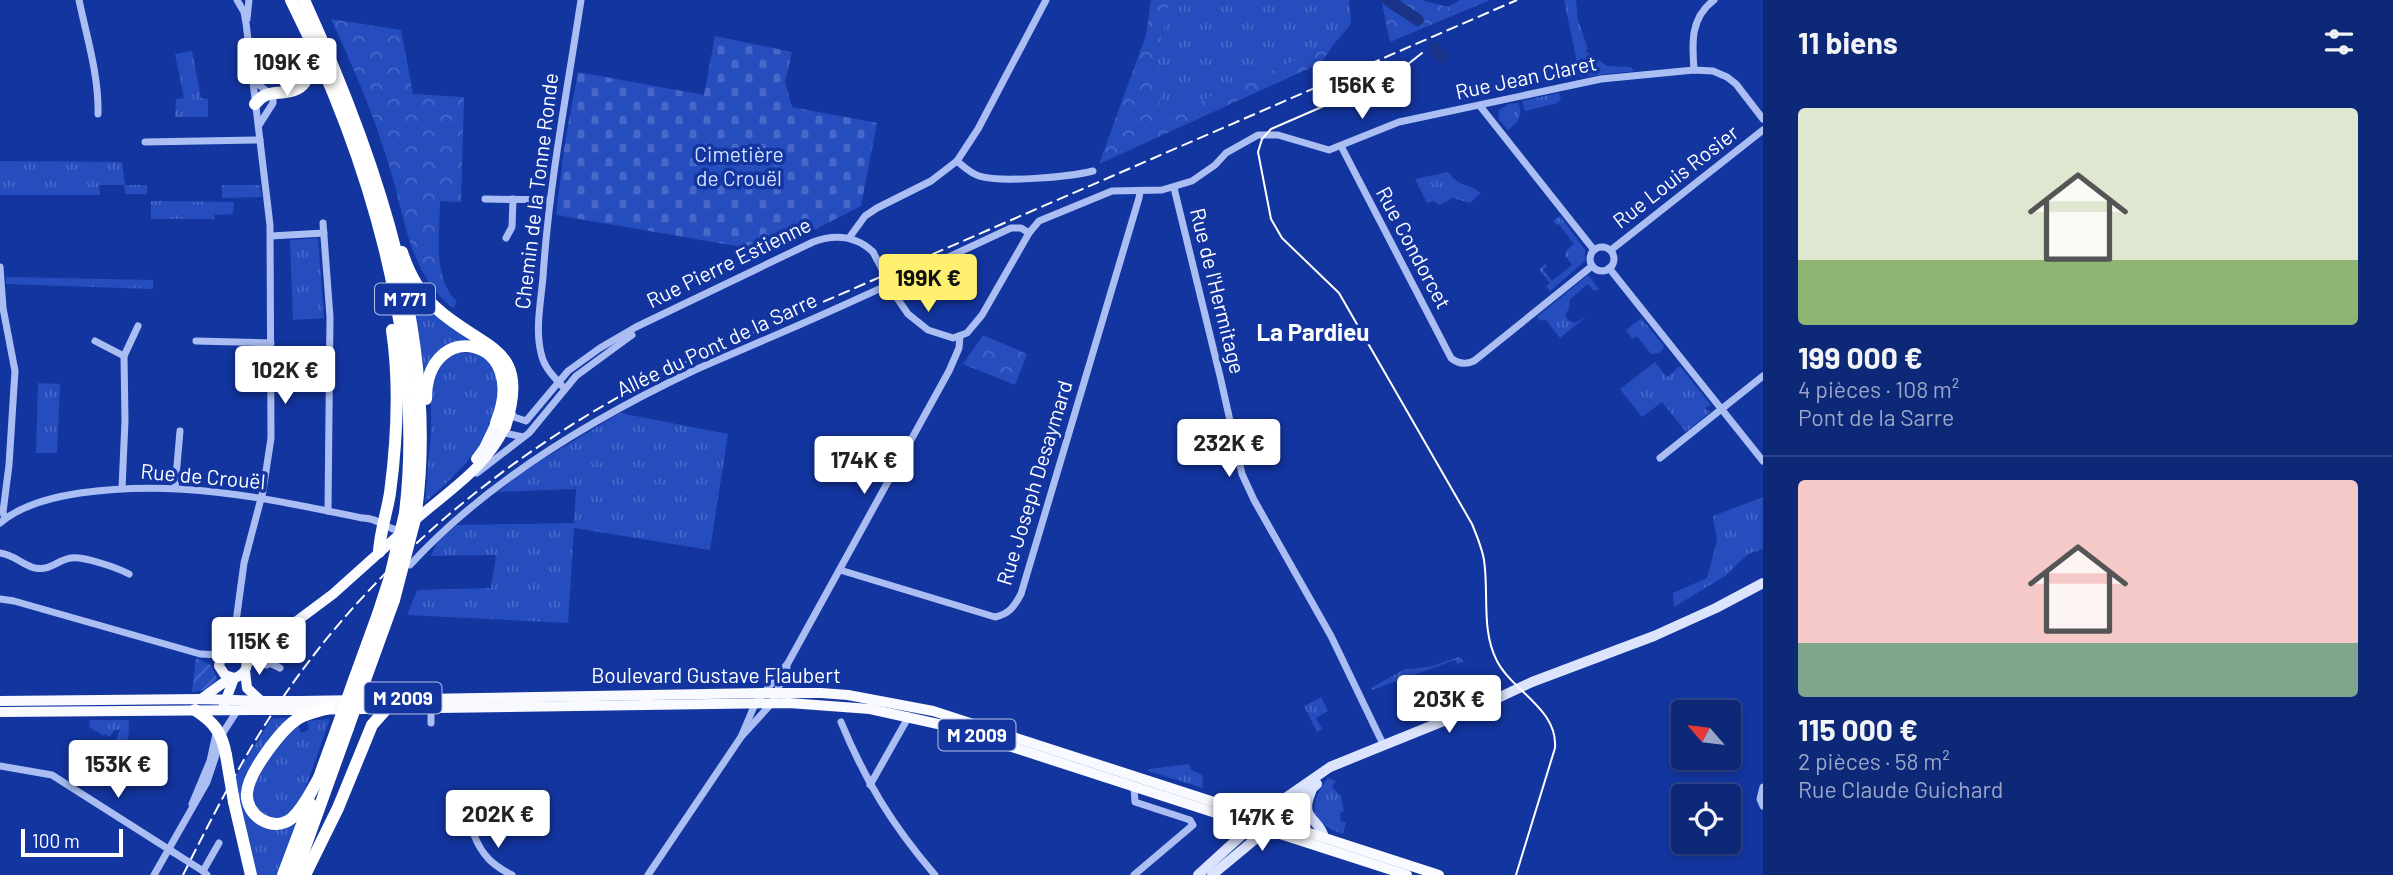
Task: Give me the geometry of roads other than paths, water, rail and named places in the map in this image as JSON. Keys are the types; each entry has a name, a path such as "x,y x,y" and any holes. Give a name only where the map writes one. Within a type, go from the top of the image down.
{"highway":[{"name":"M 771","path":"291,0 344,118 373,208 400,331 409,401 410,464 405,513 390,577 360,680"},
{"name":"M 771","path":"295,875 342,728 394,600 411,538 417,500 421,424 415,359 389,223 344,91 304,0"},
{"path":"255,104 271,92 292,91 308,77 311,61 303,23"},
{"path":"389,223 420,292 436,309 503,355 511,376 510,410 499,428"},
{"path":"379,552 379,520 394,461 396,416 396,369 387,292 387,267"},
{"path":"420,468 426,449 426,381 438,359 449,351 458,347 474,347 486,352 497,362 503,375 504,389 499,428"},
{"path":"198,705 221,732 251,875"},
{"path":"319,778 299,811 289,821 265,822 254,814 247,803 250,782 278,737 301,717 330,708"},
{"path":"305,875 334,817 372,725 387,708"},
{"name":"M 771","path":"284,875 319,778 342,728"}],"main road":[{"name":"Rue Pierre Estienne","path":"198,705 241,658 262,647 333,594 477,467 490,452 499,428"},
{"path":"1198,875 1240,838 1248,824 1324,771 1532,682 1655,635 1716,608 1763,583"},
{"path":"221,732 225,676 241,658"},
{"path":"241,658 247,688 261,701"},
{"name":"Boulevard Gustave Flaubert","path":"221,705 261,701 778,692 848,695 933,711 1439,875"},
{"name":"M 2009","path":"0,701 221,705"},
{"name":"Boulevard Gustave Flaubert","path":"221,705 237,711 736,703 843,705 909,716 947,726 1407,875"},
{"name":"M 2009","path":"0,712 198,705"},
{"path":"1212,875 1277,821 1339,764"},
{"path":"1315,785 1308,799 1307,812 1310,819 1322,830 1324,837"}],"street":[{"path":"79,0 98,96 97,114"},
{"path":"237,0 244,12 246,23 271,236 271,438 261,497 244,563 241,658"},
{"path":"246,23 249,0"},
{"name":"Chemin de la Tonne Ronde","path":"561,385 547,369 538,340 550,200 581,0"},
{"path":"1046,0 978,129 957,160 931,181 865,216 849,238 861,242 873,252 908,314 928,330 946,337 960,336 967,333 982,315 1029,233 1039,221 1112,191 1174,188"},
{"path":"1694,70 1693,43 1696,23 1707,5 1714,0"},
{"name":"Rue Jean Claret","path":"1174,188 1205,173 1226,153 1258,135 1278,135 1329,150 1399,122 1601,79 1694,70 1713,71 1735,84 1763,119"},
{"path":"254,80 271,92 273,103 259,125"},
{"path":"1480,106 1594,250"},
{"name":"Rue Louis Rosier","path":"1611,250 1763,130"},
{"path":"145,142 260,140"},
{"name":"Rue Condorcet","path":"1340,146 1451,358 1458,363 1465,364 1474,360 1592,266"},
{"path":"957,160 976,176 986,178 1093,171"},
{"name":"Rue de l'Hermitage","path":"1174,188 1242,474 1331,636 1383,744"},
{"name":"Rue Joseph Desaymard","path":"840,570 995,617 1004,615 1013,608 1021,594 1140,191"},
{"path":"485,199 550,200"},
{"path":"506,238 512,227 513,199"},
{"path":"323,223 330,317 328,511"},
{"name":"Allée du Pont de la Sarre","path":"410,565 465,514 527,466 614,412 696,370 922,271 1010,228 1021,228 1029,233"},
{"path":"271,236 324,233"},
{"name":"Rue Pierre Estienne","path":"526,421 580,362 636,327 643,326 815,240 829,237 849,238"},
{"path":"1602,247 1611,250 1614,262 1609,268 1600,271 1592,266 1590,258 1594,250 1602,247"},
{"path":"0,267 15,371 9,465 2,521"},
{"path":"1609,268 1763,461"},
{"path":"122,488 124,356 138,326"},
{"path":"741,737 755,704 788,663 949,371 959,348 960,336"},
{"path":"95,341 124,356"},
{"path":"196,341 271,343"},
{"path":"1660,458 1763,376"},
{"name":"Rue Pierre Estienne","path":"444,495 455,492 536,425 561,385"},
{"path":"510,410 514,417 526,421"},
{"path":"499,428 516,427 526,421"},
{"path":"499,428 523,437"},
{"path":"175,488 180,431"},
{"name":"Rue de Crouël","path":"2,521 37,503 66,495 122,488 175,488 261,497 379,520 396,531 405,529"},
{"path":"0,553 14,556 36,568 49,569 72,558 117,567 129,574"},
{"path":"0,599 200,654 241,658 266,665 270,663"},
{"path":"262,647 270,663 280,668"},
{"path":"200,654 225,676"},
{"path":"648,875 741,737 772,703 788,663"},
{"path":"784,677 795,693"},
{"path":"736,703 747,722"},
{"path":"431,707 431,723"},
{"path":"191,809 193,797 221,732 237,711"},
{"path":"870,785 909,716"},
{"path":"841,722 882,807 934,875"},
{"path":"153,875 171,851 211,774 221,732"},
{"path":"0,766 52,775 205,873 219,843"},
{"path":"1133,875 1193,825 1190,820 1135,802 1134,787"},
{"path":"1762,802 1763,787"},
{"path":"474,835 485,857 512,875"}],"waterway":[{"path":"1388,0 1418,20"},
{"path":"1435,48 1442,57"}],"tram line":[{"path":"1422,53 1393,76 1271,129 1262,139 1258,152 1271,219 1282,238 1339,293 1472,524 1484,560 1487,625 1492,649 1504,672 1542,712 1554,734 1555,748 1516,875"}],"railway":[{"path":"183,875 219,804 259,735 288,690 328,637 419,541 469,498 578,421 694,358 1517,0"}],"district":[{"name":"La Pardieu","path":"1313,333"}],"park label":[{"name":"Cimetière de Crouël","path":"739,167"}]}
